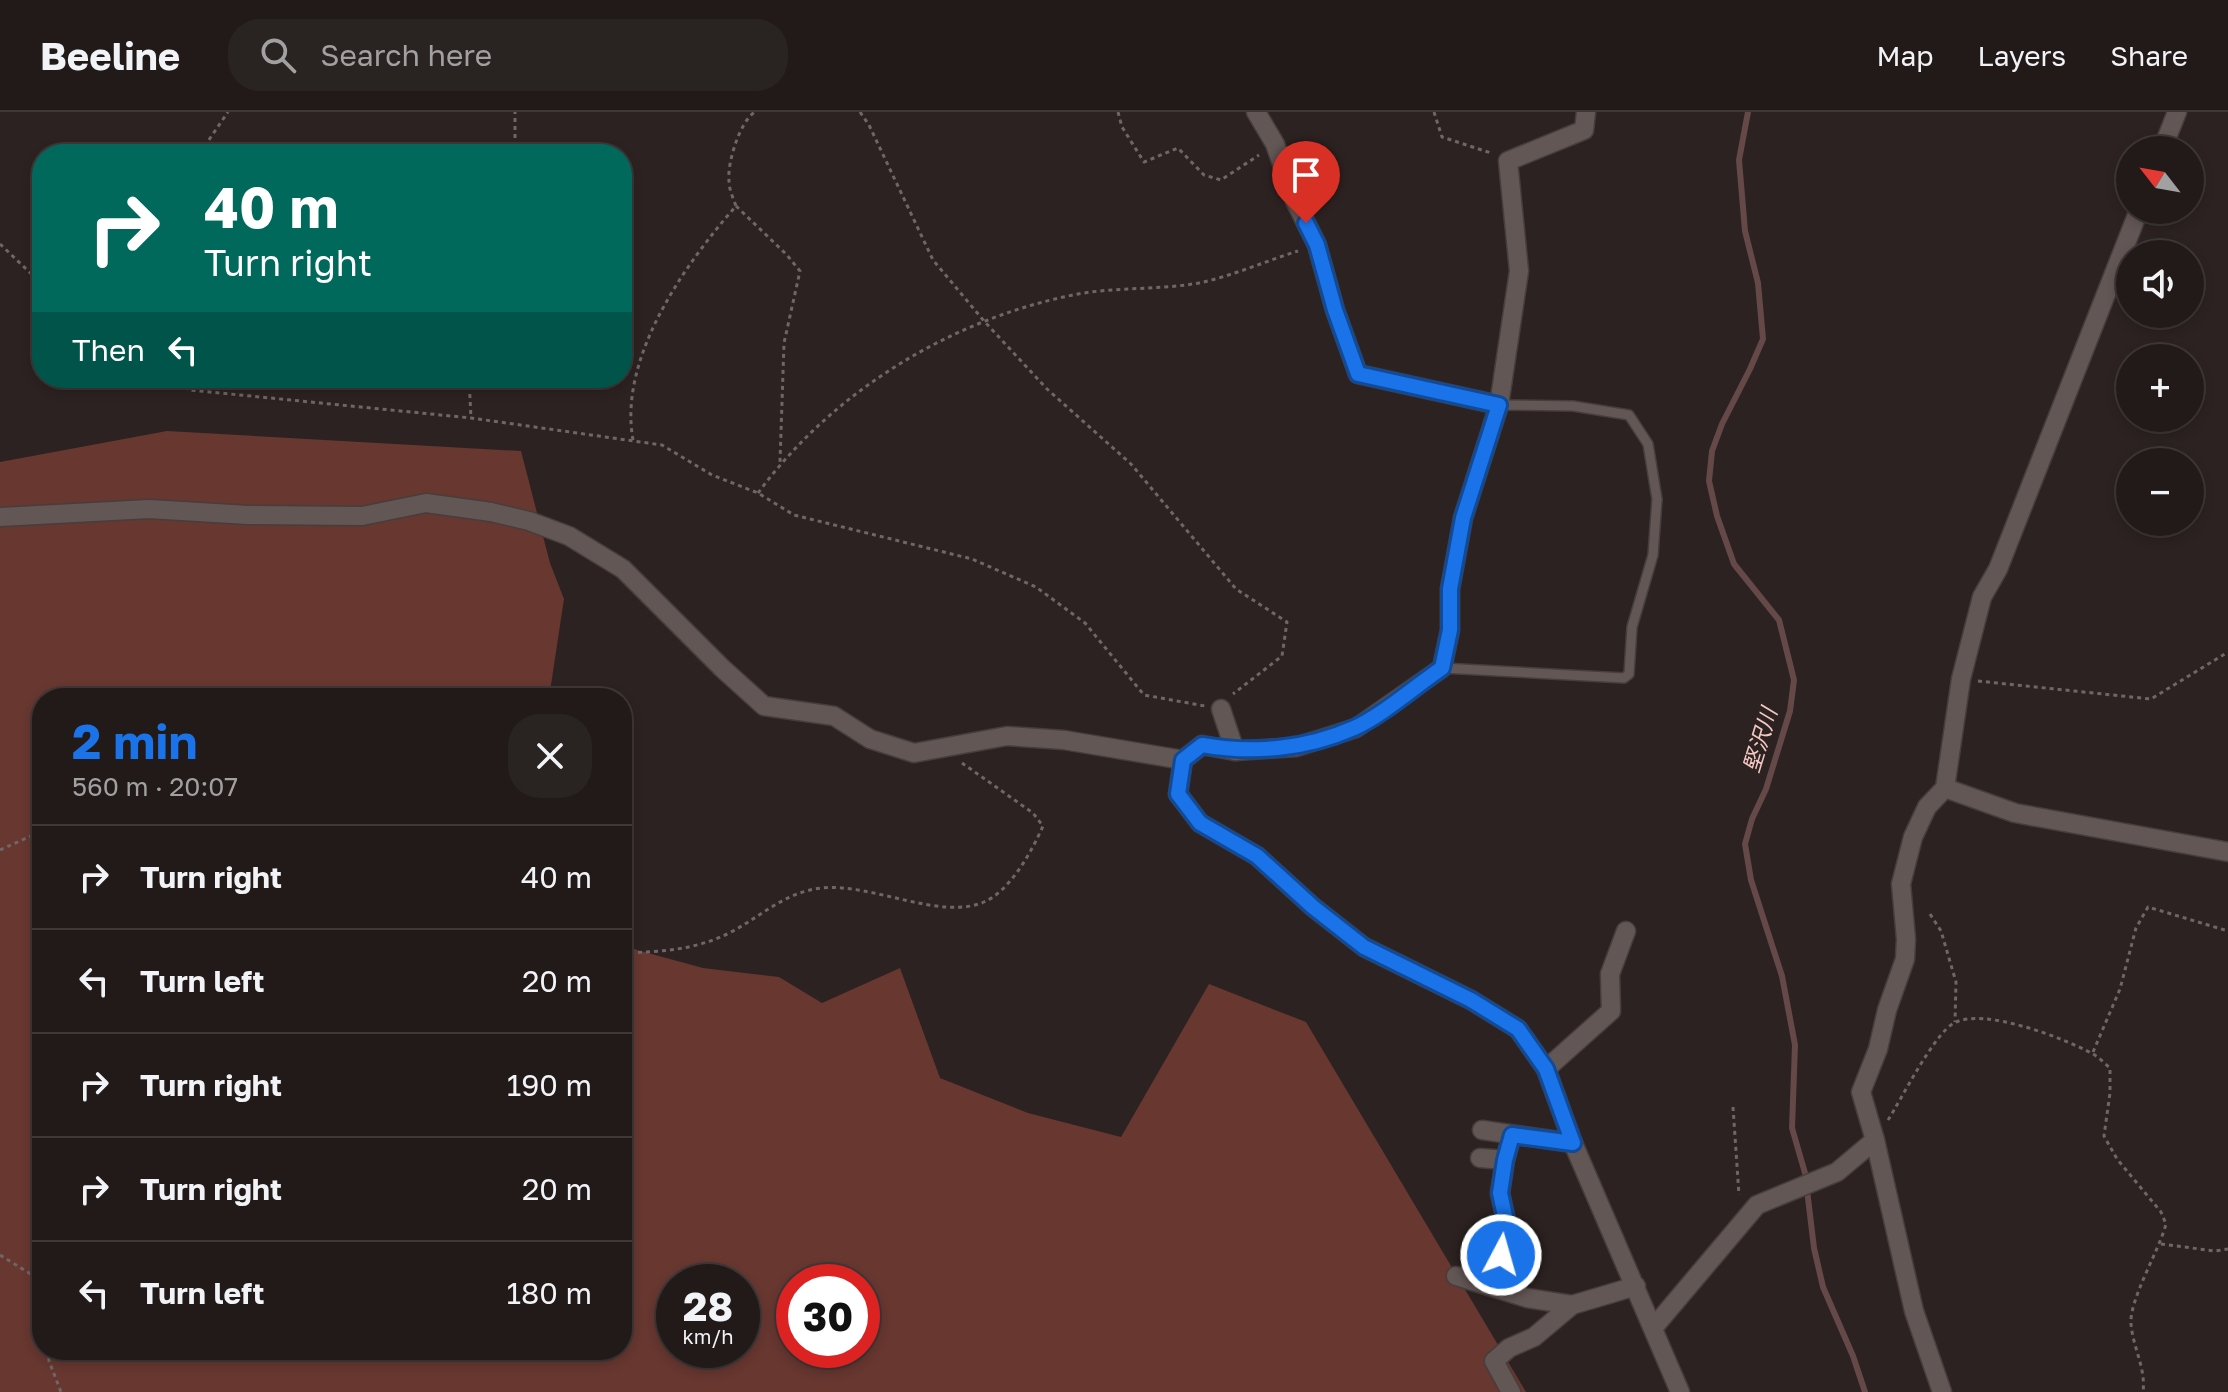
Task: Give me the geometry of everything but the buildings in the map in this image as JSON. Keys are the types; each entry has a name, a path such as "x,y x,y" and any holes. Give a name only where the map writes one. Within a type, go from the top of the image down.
{"street":[{"path":"1256,112 1275,144 1295,201 1317,245 1335,310 1358,374 1499,405"},
{"path":"1586,112 1584,130 1508,161 1519,271 1499,405 1463,518 1450,589 1450,630 1442,668 1356,728 1296,747 1235,751 1202,745 1183,760 1178,794 1200,823 1257,856 1313,907 1364,947 1471,1000 1518,1029 1546,1069 1573,1143 1680,1392"},
{"path":"2168,136 2177,112"},
{"path":"1942,1392 1914,1311 1861,1092 1878,1049 1887,1010 1905,959 1901,884 1913,837 1927,807 1945,788 1961,679 1982,597 1998,569 2134,224"},
{"path":"0,517 149,509 248,515 362,516 426,503 529,521 569,536 623,569 764,706 834,716 870,739 914,753 1007,736 1064,740 1183,760"},
{"path":"1221,709 1235,751"},
{"path":"1945,788 2015,813 2228,852"},
{"path":"1546,1069 1611,1011 1610,974 1626,931"},
{"path":"1482,1130 1573,1143"},
{"path":"1501,1255 1508,1230 1500,1193 1512,1135"},
{"path":"1654,1327 1757,1205 1837,1172 1875,1140"},
{"path":"1480,1158 1505,1160"},
{"path":"1456,1276 1527,1298 1572,1305"},
{"path":"1511,1392 1494,1361 1509,1348 1534,1337 1572,1305 1636,1286"}],"lane":[{"path":"1442,668 1624,678 1629,674 1632,627 1653,555 1657,499 1648,444 1629,415 1573,406 1499,405"}],"path":[{"path":"206,144 228,112"},
{"path":"515,112 515,144"},
{"path":"755,112 749,116 732,151 728,180 736,206 800,271 784,343 780,462"},
{"path":"185,388 471,418 662,445 712,475 758,493 794,515 972,559 1036,587 1085,623 1144,695 1221,709 1235,692 1282,656 1287,622 1236,589 1131,464 1047,389 984,321 933,260 860,112"},
{"path":"1118,112 1122,127 1144,162 1178,148 1204,175 1221,180 1275,144"},
{"path":"1434,112 1442,137 1508,161"},
{"path":"633,440 629,418 641,357 687,267 702,244 736,206"},
{"path":"0,244 32,274"},
{"path":"758,493 780,462 848,401 917,351 984,321 1078,294 1200,283 1317,245"},
{"path":"470,388 471,418"},
{"path":"1961,679 2151,699 2228,652"},
{"path":"632,953 694,946 729,933 790,894 822,888 853,888 950,908 982,903 997,895 1032,853 1043,826 1033,813 942,749"},
{"path":"0,850 32,836"},
{"path":"2092,1053 2120,989 2136,928 2148,907 2228,931"},
{"path":"1930,914 1941,931 1956,982 1955,1022"},
{"path":"1875,1140 1937,1040 1955,1022 1986,1018 2031,1028 2092,1053 2110,1068 2104,1136 2117,1159 2161,1212 2166,1224 2161,1244 2135,1302 2130,1323 2145,1380 2143,1392"},
{"path":"1733,1107 1739,1223"},
{"path":"2161,1244 2215,1251 2228,1249"},
{"path":"0,1255 32,1275"},
{"path":"49,1360 61,1392"}],"shaded area":[{"path":"167,431 521,451 550,563 564,599 551,688 32,688 32,1360 632,1360 632,948 703,968 779,977 822,1003 900,968 940,1078 1028,1113 1121,1137 1209,984 1306,1022 1526,1392 0,1392 0,462"}],"waterway":[{"name":"堅沢川","path":"1748,112 1739,160 1745,231 1758,283 1763,339 1722,424 1712,451 1709,481 1717,516 1734,564 1779,620 1794,680 1790,711 1745,844 1751,880 1782,976 1795,1045 1792,1128 1805,1173 1814,1248 1823,1287 1865,1392"}],"route":[{"path":"1306,223 1317,245 1335,310 1358,374 1499,405 1463,518 1450,589 1450,630 1442,668 1356,728 1296,747 1235,751 1202,745 1183,760 1178,794 1200,823 1257,856 1313,907 1364,947 1471,1000 1518,1029 1546,1069 1573,1143 1512,1135 1500,1193 1508,1230 1501,1255"}]}
